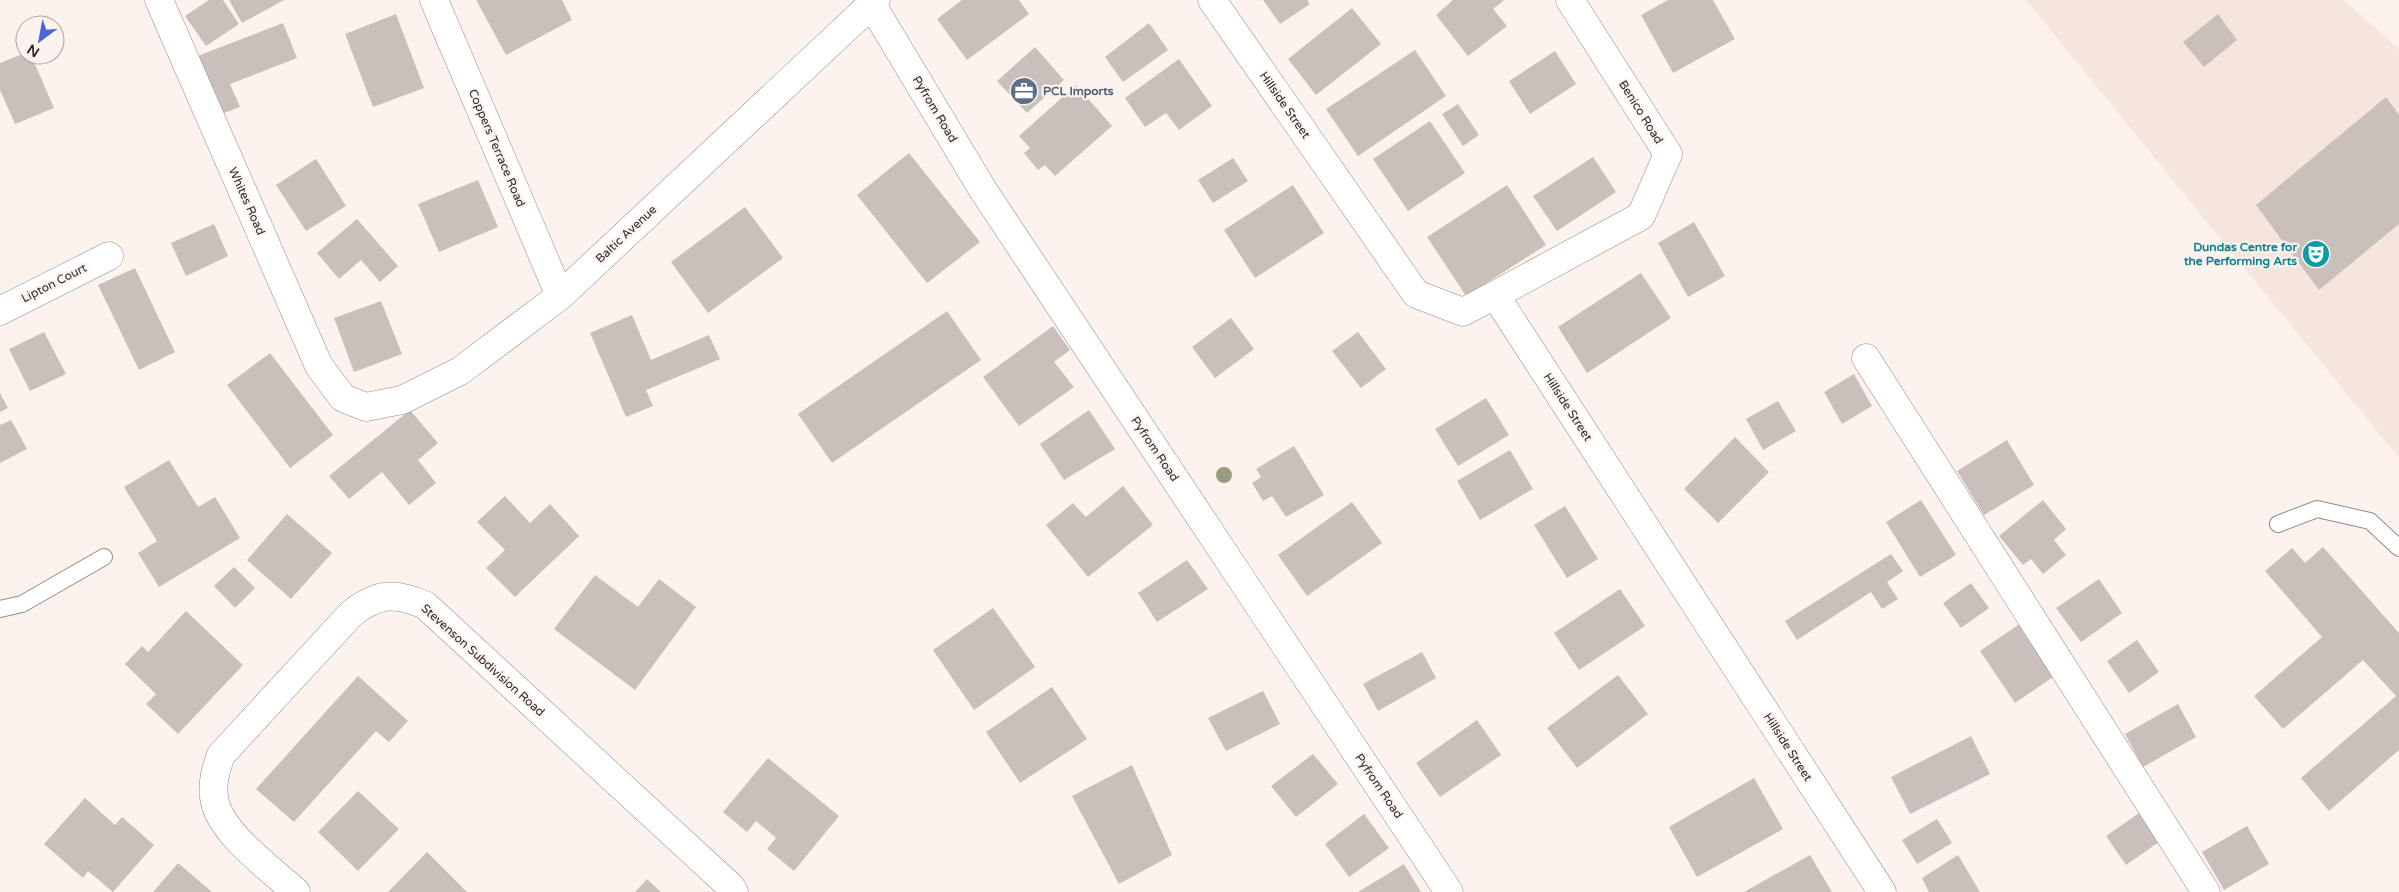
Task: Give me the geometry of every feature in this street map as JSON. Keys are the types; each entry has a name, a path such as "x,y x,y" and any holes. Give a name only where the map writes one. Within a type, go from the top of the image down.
{"street":[{"name":"Whites Road","path":"159,0 319,366 343,398"},
{"name":"Coppers Terrace Road","path":"434,0 560,296"},
{"name":"Hillside Street","path":"1212,0 1416,294 1463,312 1495,295 1882,892"},
{"name":"Benico Road","path":"1495,295 1640,216 1668,154 1570,0"},
{"name":"Baltic Avenue","path":"343,398 366,407 402,400 460,371 560,296 872,1"},
{"name":"Pyfrom Road","path":"872,1 983,190 1449,892"},
{"name":"Lipton Court","path":"0,311 109,256"},
{"path":"1866,358 2206,892"},
{"name":"Stevenson Subdivision Road","path":"296,892 234,835 221,818 214,798 214,776 221,755 351,614 366,602 385,596 406,597 425,605 724,880 734,892"}],"lane":[{"path":"2278,524 2317,509 2370,521 2399,548"},
{"path":"0,609 22,604 104,557"}],"shaded area":[{"name":"Dundas Centre for the Performing Arts","path":"2026,0 2344,0 2399,49 2399,458"}],"building":[{"path":"209,0 223,0 239,24 206,46 185,16"},
{"path":"229,0 284,0 242,23"},
{"path":"476,0 562,0 572,20 506,55"},
{"path":"962,0 1019,0 1029,14 967,60 937,19"},
{"path":"1263,0 1307,0 1310,4 1280,24"},
{"path":"1453,0 1504,0 1493,9 1507,26 1468,56 1436,15"},
{"path":"1668,0 1713,0 1735,39 1673,73 1641,15"},
{"path":"1352,8 1381,44 1316,95 1288,59"},
{"path":"396,14 424,88 373,107 345,34"},
{"path":"2218,14 2237,40 2204,67 2183,42"},
{"path":"283,23 297,58 230,84 240,107 219,115 195,57"},
{"path":"1149,23 1168,50 1123,82 1105,57"},
{"path":"1035,47 1064,80 1027,113 997,81"},
{"path":"1415,50 1446,96 1358,156 1326,109"},
{"path":"1555,51 1576,84 1530,114 1509,81"},
{"path":"15,57 15,65 35,65 54,108 15,124 0,90 0,63"},
{"path":"1179,59 1212,106 1179,130 1166,113 1145,127 1125,98"},
{"path":"1076,85 1112,126 1055,176 1045,165 1038,170 1024,153 1030,148 1019,136"},
{"path":"2386,97 2399,115 2399,224 2319,290 2256,205"},
{"path":"1458,104 1479,135 1463,146 1442,114"},
{"path":"1430,121 1465,173 1408,211 1373,159"},
{"path":"909,153 980,242 927,283 857,195"},
{"path":"1593,157 1616,192 1557,231 1533,196"},
{"path":"1233,158 1248,181 1213,203 1198,180"},
{"path":"316,159 346,206 306,231 276,185"},
{"path":"478,180 498,227 439,252 418,204"},
{"path":"1293,185 1324,233 1255,278 1224,230"},
{"path":"1507,185 1546,245 1466,296 1427,237"},
{"path":"745,207 783,258 708,313 671,262"},
{"path":"357,219 398,266 380,282 361,260 339,279 317,253"},
{"path":"1694,222 1725,276 1688,297 1658,243"},
{"path":"214,224 228,256 186,276 171,243"},
{"path":"135,268 175,352 139,370 98,285"},
{"path":"1641,273 1671,318 1587,373 1558,327"},
{"path":"381,301 402,354 354,372 334,318"},
{"path":"947,311 981,360 832,463 798,414"},
{"path":"632,315 651,360 709,335 720,359 646,390 653,406 626,417 590,333"},
{"path":"1231,318 1254,349 1215,378 1192,347"},
{"path":"1053,326 1070,350 1054,362 1074,387 1019,426 983,377"},
{"path":"44,332 66,374 30,391 9,349"},
{"path":"1358,332 1386,369 1361,388 1332,351"},
{"path":"270,353 333,435 290,468 227,385"},
{"path":"1854,374 1872,406 1842,424 1824,392"},
{"path":"0,393 8,408 0,412"},
{"path":"1486,398 1509,435 1458,466 1435,429"},
{"path":"1778,401 1796,431 1763,450 1746,419"},
{"path":"410,410 438,443 418,460 436,483 409,505 382,472 349,499 329,476"},
{"path":"1089,410 1115,449 1064,480 1040,444"},
{"path":"11,420 27,449 0,463 0,425"},
{"path":"1735,437 1769,472 1718,523 1684,489"},
{"path":"2007,440 2034,485 1984,515 1957,471"},
{"path":"1294,446 1324,495 1286,517 1272,496 1263,501 1252,483 1261,477 1256,469"},
{"path":"1510,450 1533,489 1480,520 1457,481"},
{"path":"169,460 198,507 215,497 240,538 159,587 138,553 157,541 124,487"},
{"path":"1123,486 1153,525 1088,577 1046,525 1073,503 1086,517"},
{"path":"505,496 530,523 550,504 579,536 515,597 486,568 505,550 477,522"},
{"path":"1921,500 1956,555 1920,577 1886,522"},
{"path":"2043,500 2066,529 2054,540 2066,555 2043,574 2031,559 2023,565 1999,536"},
{"path":"1352,502 1382,543 1307,596 1278,555"},
{"path":"1565,506 1598,559 1567,578 1534,525"},
{"path":"287,514 332,553 291,599 247,560"},
{"path":"2323,547 2399,633 2399,750 2329,811 2301,778 2396,696 2363,660 2283,729 2254,696 2322,637 2265,571 2292,548 2305,563"},
{"path":"1891,554 1903,571 1887,582 1898,599 1882,609 1871,592 1797,640 1785,621"},
{"path":"1187,560 1208,589 1157,622 1138,593"},
{"path":"234,567 255,588 235,608 214,586"},
{"path":"595,575 638,607 659,579 696,607 635,690 554,629"},
{"path":"2099,579 2122,613 2081,642 2056,608"},
{"path":"1971,583 1989,608 1961,628 1943,603"},
{"path":"1620,589 1645,626 1579,670 1554,633"},
{"path":"993,608 1035,667 974,710 933,650"},
{"path":"186,611 243,665 178,734 146,704 156,694 125,664 142,646 148,652"},
{"path":"2021,623 2056,675 2015,703 1980,651"},
{"path":"2137,640 2159,672 2129,693 2107,661"},
{"path":"1422,652 1436,678 1378,711 1363,684"},
{"path":"1618,675 1648,714 1577,768 1547,728"},
{"path":"358,676 408,721 389,742 376,731 294,822 256,789"},
{"path":"1052,687 1087,739 1020,783 986,732"},
{"path":"1263,691 1280,724 1226,751 1208,718"},
{"path":"2178,704 2196,737 2143,767 2125,734"},
{"path":"1477,720 1501,755 1440,797 1416,763"},
{"path":"1971,736 1990,774 1910,814 1891,777"},
{"path":"1313,754 1338,784 1296,817 1271,786"},
{"path":"768,758 839,816 794,871 767,849 776,838 756,821 747,832 723,812"},
{"path":"1132,765 1172,855 1119,884 1072,796"},
{"path":"1754,778 1783,829 1697,877 1669,827"},
{"path":"358,791 399,829 358,871 318,832"},
{"path":"85,798 115,825 122,817 154,845 113,892 88,871 83,878 44,844"},
{"path":"2142,811 2162,840 2126,865 2106,836"},
{"path":"1364,814 1389,848 1349,877 1325,844"},
{"path":"1937,819 1952,843 1917,864 1902,840"},
{"path":"2247,826 2269,864 2224,890 2202,852"},
{"path":"427,852 467,892 388,892"},
{"path":"1810,855 1832,892 1744,892"},
{"path":"1958,855 1980,892 1929,892 1922,878"},
{"path":"178,863 212,892 153,892"},
{"path":"1404,864 1421,892 1358,892"},
{"path":"647,879 661,892 635,892"}],"place":[{"name":"PCL Imports","path":"1024,91"},
{"name":"Dundas Centre for the Performing Arts","path":"2316,254"}]}
